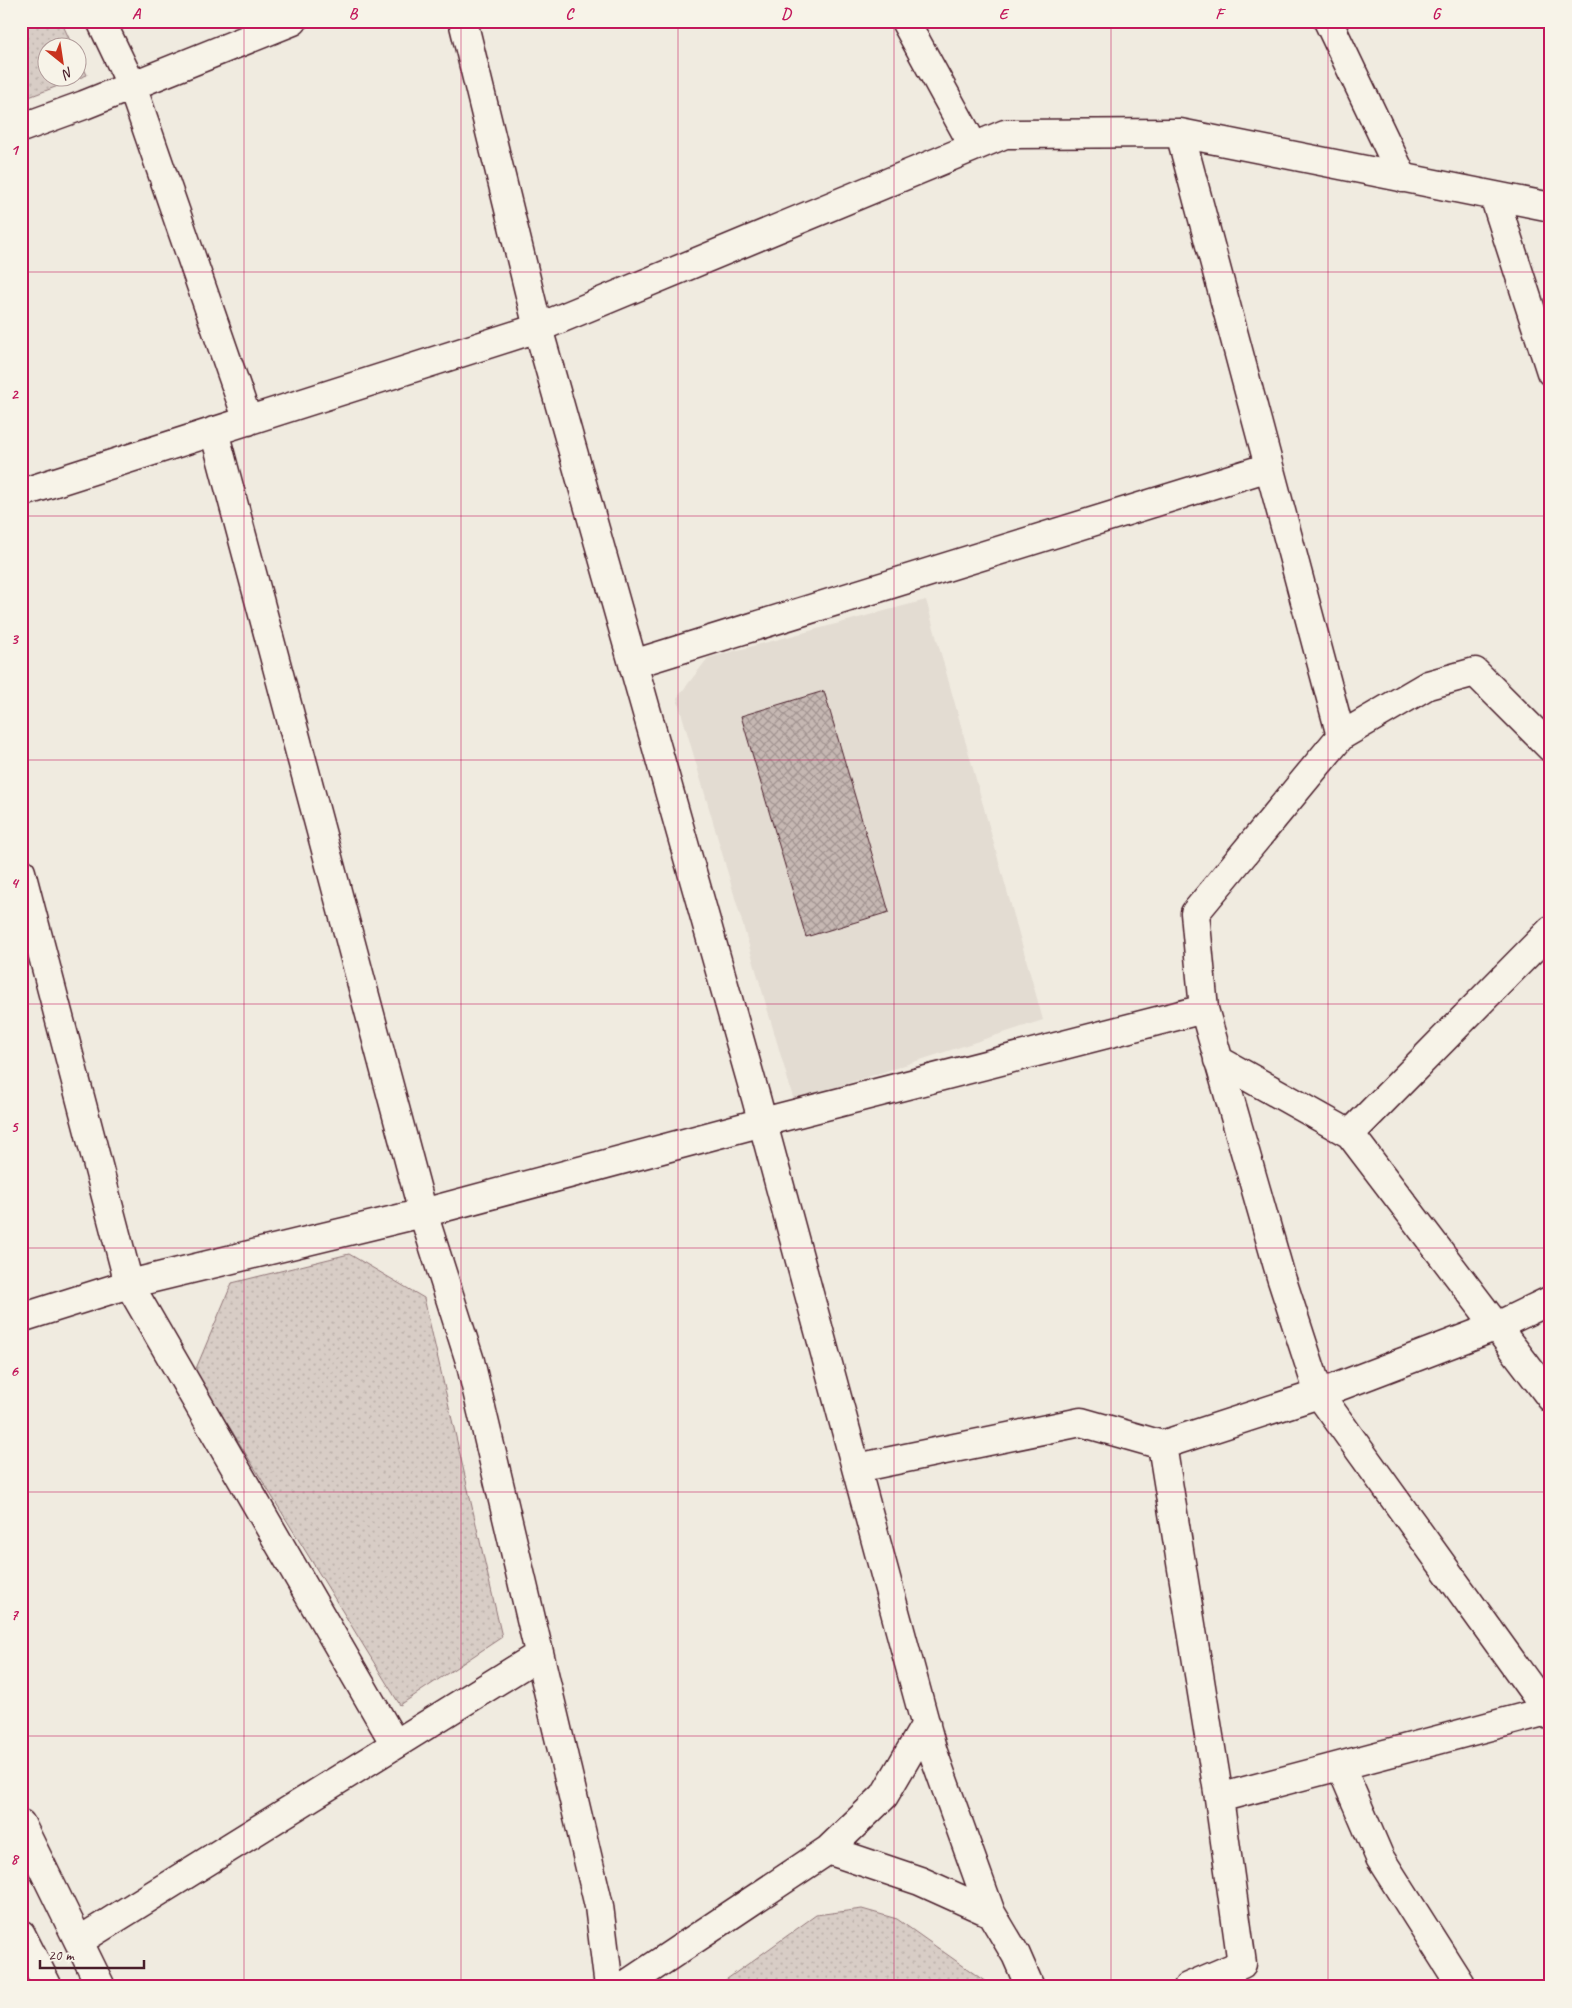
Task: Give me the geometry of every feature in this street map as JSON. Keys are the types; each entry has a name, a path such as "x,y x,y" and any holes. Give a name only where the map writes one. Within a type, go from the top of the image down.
{"street":[{"path":"101,21 132,86 248,421"},
{"path":"21,128 132,86 293,21"},
{"path":"462,21 538,328 763,1122 933,1752 991,1913 1016,1955 1030,1987"},
{"path":"905,21 974,147"},
{"path":"1328,21 1403,178"},
{"path":"1180,132 1341,736"},
{"path":"21,493 538,328 1005,134 1180,132 1551,208"},
{"path":"1494,196 1551,372"},
{"path":"214,431 423,1213 470,1361 599,1906 609,1987"},
{"path":"633,664 1269,467"},
{"path":"1219,1798 1549,1713 1319,1394 1281,1277 1204,1009 1195,913 1341,736 1428,685 1474,672 1551,748"},
{"path":"21,872 129,1284 395,1744"},
{"path":"1350,1134 1551,930"},
{"path":"21,1318 129,1284 423,1213 763,1122 1204,1009"},
{"path":"1218,1060 1350,1134 1551,1398"},
{"path":"856,1468 1081,1422 1162,1445 1319,1394 1497,1326 1551,1300"},
{"path":"1162,1445 1219,1798 1242,1964 1188,1987"},
{"path":"79,1941 539,1655"},
{"path":"623,1987 828,1850 884,1796 926,1724"},
{"path":"1341,1767 1380,1858 1462,1987"},
{"path":"21,1824 101,1987"},
{"path":"828,1850 920,1881 991,1913"},
{"path":"21,1934 48,1987"}],"shaded area":[{"path":"21,21 61,21 69,38 38,38 38,88 53,88 21,100"},
{"path":"926,600 1043,1020 794,1101 677,698 708,658"},
{"path":"349,1254 424,1298 502,1637 400,1705 195,1371 232,1283"},
{"path":"862,1909 897,1919 993,1987 716,1987 816,1915"}],"building":[{"path":"824,691 889,912 806,937 741,716"}]}
